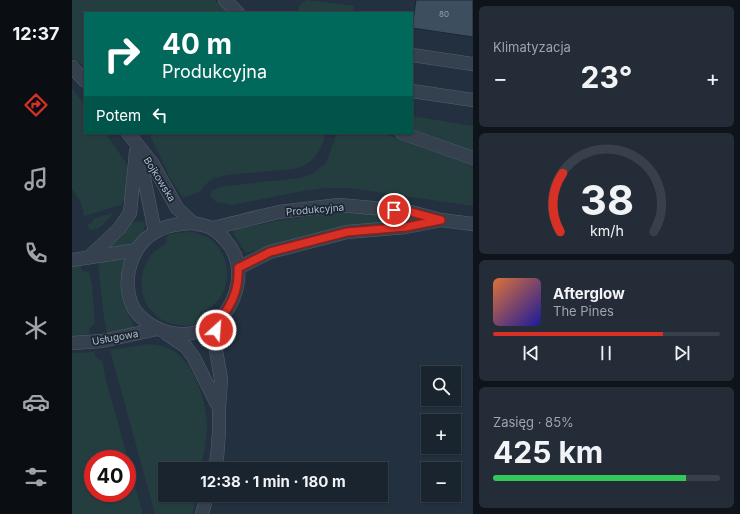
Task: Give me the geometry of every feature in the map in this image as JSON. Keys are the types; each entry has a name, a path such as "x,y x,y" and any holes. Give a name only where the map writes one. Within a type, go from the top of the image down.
{"street":[{"path":"225,0 237,12"},
{"path":"413,55 473,64"},
{"path":"72,67 84,80"},
{"path":"413,91 473,100"},
{"name":"Bojkowska","path":"128,134 142,168 155,232"},
{"name":"Bojkowska","path":"129,134 152,163 177,208 193,223"},
{"path":"405,134 473,158"},
{"path":"89,257 119,229 130,214 136,152"},
{"name":"Produkcyjna","path":"213,228 279,212 339,205 407,211 441,220 473,224"},
{"name":"Produkcyjna","path":"238,268 270,252 347,232 406,227 441,220"},
{"path":"161,330 178,334 192,333 205,329 217,322 238,288 238,268 235,255 230,245 213,228 193,223 166,227 155,232 137,250 130,266 128,280 129,294 134,308 144,320 186,346 194,358 219,408"},
{"path":"72,260 137,250"},
{"path":"216,462 219,432 221,380 214,339 217,322"},
{"name":"Usługowa","path":"72,343 102,341 161,330"},
{"path":"202,514 205,502"}],"green space":[{"path":"72,0 215,0 228,12 84,12 84,66 72,58"},
{"path":"307,0 354,6 353,12 298,12 300,5"},
{"path":"72,88 84,105 84,134 106,134 125,161 129,173 128,201 124,200 121,205 84,216 81,203 72,189"},
{"path":"413,116 473,126 473,150 413,129"},
{"path":"149,134 326,134 315,157 306,164 293,169 227,175 214,178 207,183 200,192 183,198 170,178"},
{"path":"337,134 385,134 473,165 473,206 349,188 325,188 232,205 216,202 210,196 212,191 219,187 298,178 312,174 326,163"},
{"path":"344,212 369,212 411,218 411,220 357,225 325,231 246,253 233,233 234,230 275,222"},
{"path":"113,213 101,227 90,230 87,224 91,224 94,218"},
{"path":"146,221 143,232 131,247 106,250 123,236 133,222"},
{"path":"192,232 207,237 214,242 226,264 227,280 225,289 221,296 207,311 202,323 187,326 173,324 161,319 151,311 145,300 142,288 143,274 148,259 154,252 166,243 167,235"},
{"path":"126,257 121,277 122,294 127,311 136,329 107,334 98,263"},
{"path":"81,265 82,270 89,273 92,285 95,323 89,329 90,334 72,337 72,267"},
{"path":"149,344 159,345 169,348 175,352 189,366 203,398 207,420 202,462 158,462 158,502 194,502 193,514 155,514 110,350"},
{"path":"95,352 95,356 103,362 105,376 125,450 84,450 84,502 136,502 136,489 143,514 72,514 72,353"}],"building":[{"path":"416,0 473,0 473,37 413,28"}],"route":[{"path":"216,330 217,322 238,288 238,268 270,252 347,232 406,227 441,220 407,211 394,210"}]}
